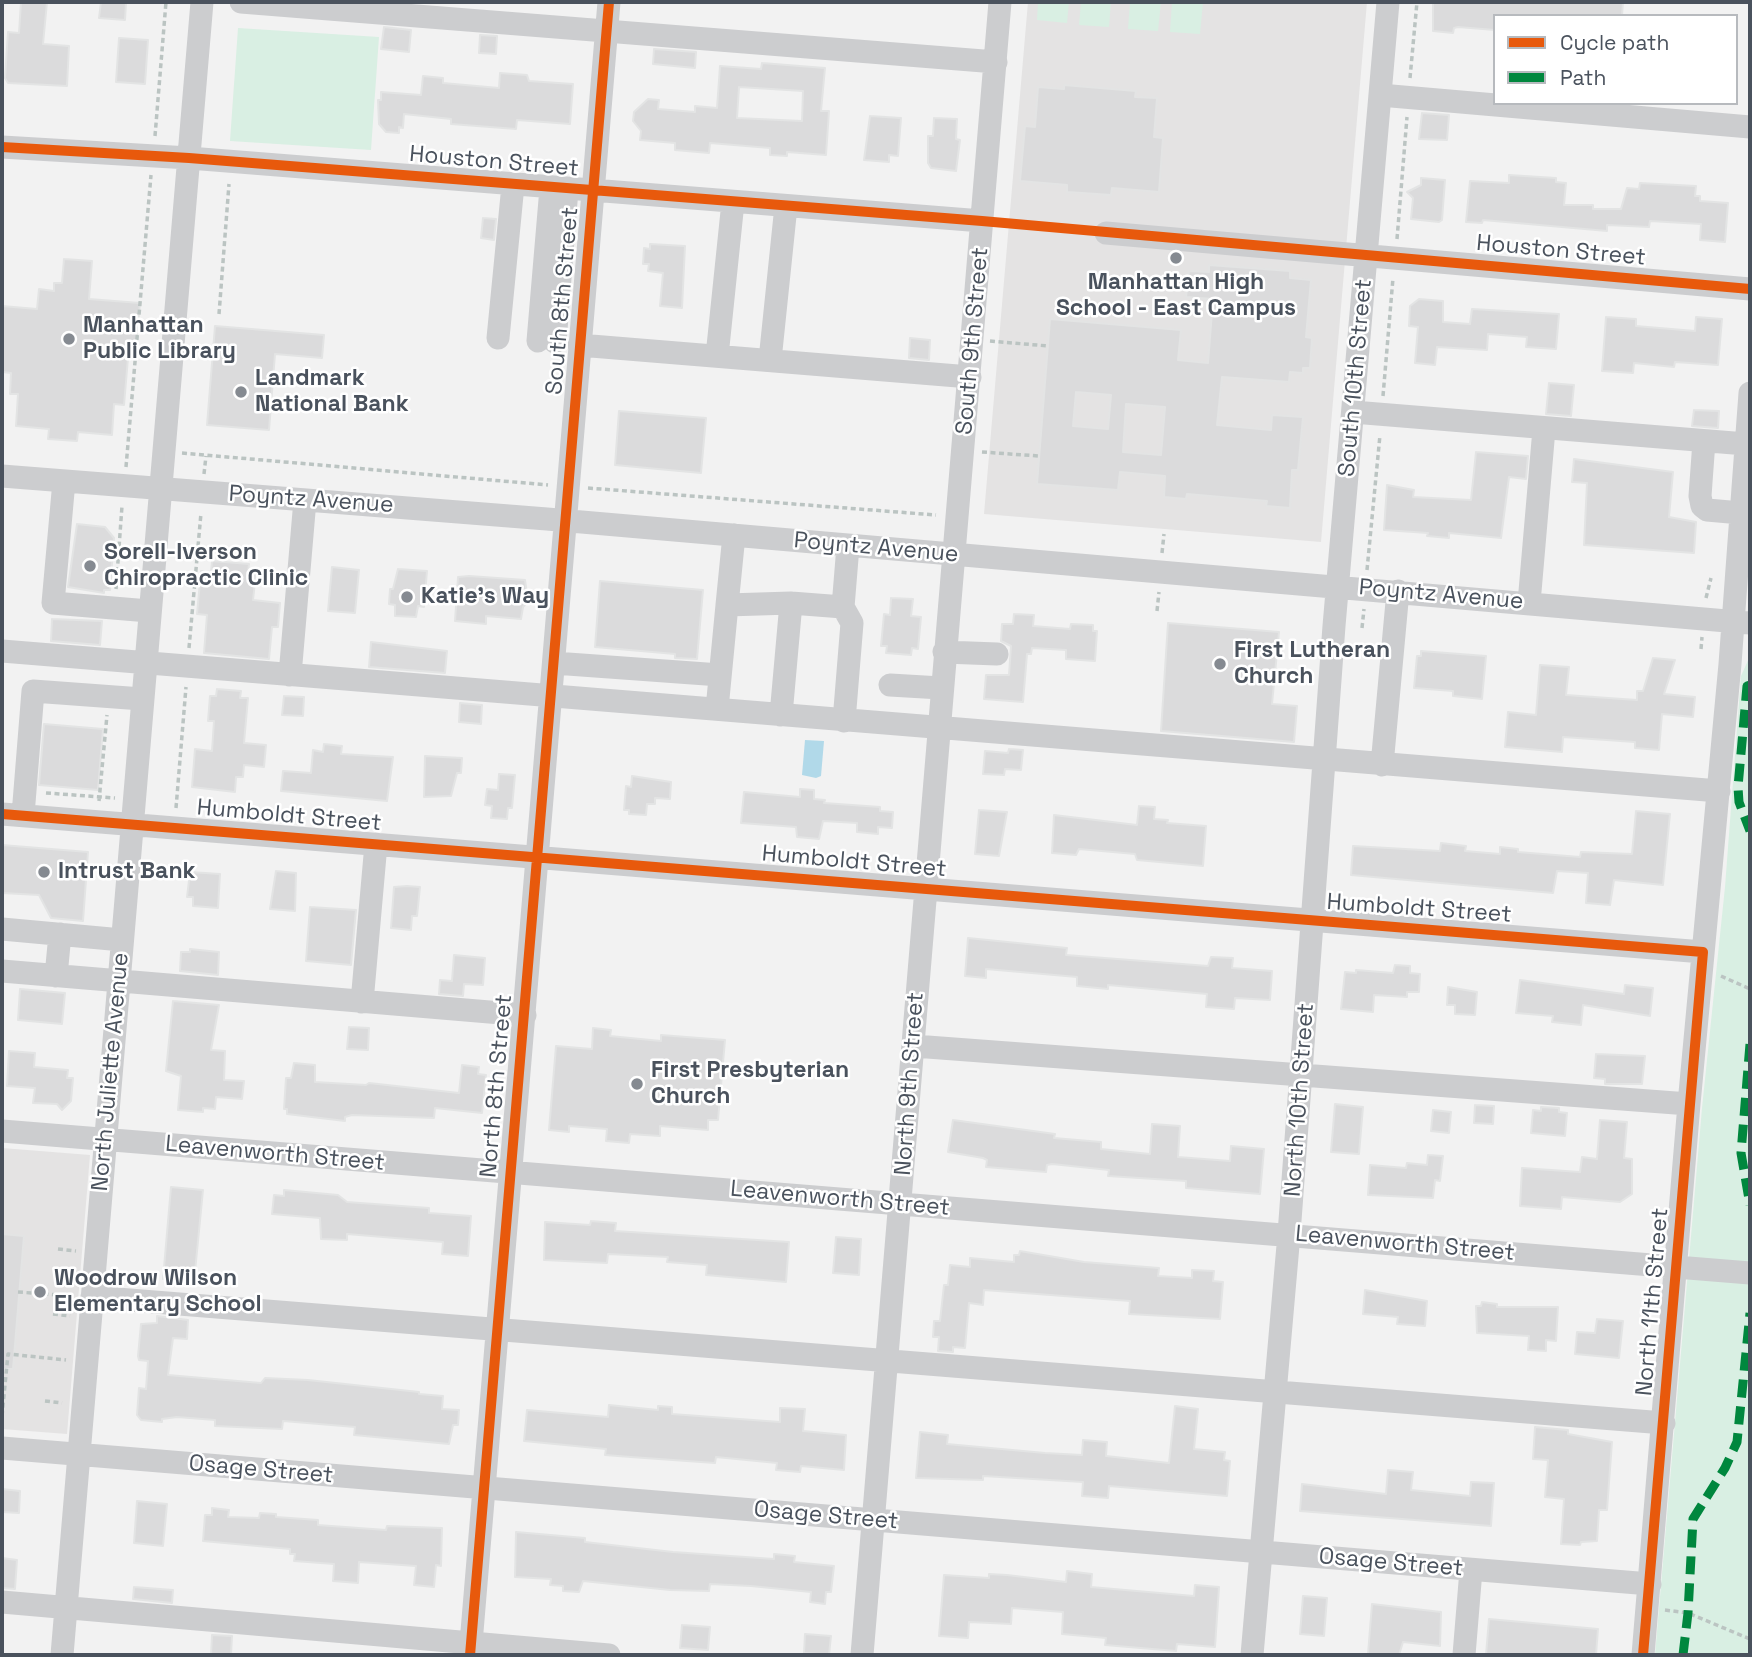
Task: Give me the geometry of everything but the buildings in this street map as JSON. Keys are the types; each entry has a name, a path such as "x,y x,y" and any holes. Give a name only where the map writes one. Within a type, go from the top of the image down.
{"street":[{"name":"North Juliette Avenue","path":"62,1655 202,2"},
{"path":"241,2 389,8 606,30 996,62"},
{"name":"South 8th Street","path":"566,520 609,2"},
{"name":"South 9th Street","path":"952,555 964,450 1000,2"},
{"name":"South 10th Street","path":"1338,586 1388,2"},
{"path":"1380,95 1493,104"},
{"path":"1499,105 1750,127"},
{"name":"Houston Street","path":"2,147 189,158 982,221"},
{"path":"498,338 513,185"},
{"path":"542,341 555,188"},
{"path":"718,356 733,202"},
{"path":"770,360 786,206"},
{"name":"Houston Street","path":"1105,233 1750,289"},
{"path":"579,345 970,377"},
{"name":"North 11th Street","path":"1643,1655 1718,790 1742,622 1741,513 1750,393"},
{"path":"1353,412 1746,444"},
{"path":"1529,603 1544,429"},
{"path":"1704,441 1700,496 1702,506 1707,510 1741,513"},
{"name":"Poyntz Avenue","path":"2,476 566,520 1742,622"},
{"path":"64,481 53,603 149,611"},
{"path":"290,675 305,500"},
{"name":"North 8th Street","path":"471,1649 566,520"},
{"path":"716,709 734,536"},
{"path":"844,721 852,623 843,607 848,545"},
{"name":"North 9th Street","path":"862,1655 902,1204 924,889 952,555"},
{"name":"North 10th Street","path":"1252,1655 1302,1076 1338,586"},
{"path":"1382,765 1398,591"},
{"path":"727,605 791,603 843,607"},
{"path":"781,715 791,603"},
{"path":"2,651 1382,765 1718,790"},
{"path":"944,652 997,654"},
{"path":"554,663 720,675"},
{"path":"890,685 941,688"},
{"path":"13,814 25,791 33,691 142,699"},
{"name":"Humboldt Street","path":"13,814 1703,952"},
{"path":"362,1002 376,844"},
{"path":"2,929 122,940"},
{"path":"56,976 60,934"},
{"path":"2,971 524,1015"},
{"path":"914,1046 1689,1104"},
{"name":"Leavenworth Street","path":"2,1131 1750,1273"},
{"path":"92,1297 1664,1423"},
{"name":"Osage Street","path":"2,1448 1650,1584"},
{"path":"1464,1655 1471,1570"},
{"path":"2,1602 471,1649 609,1655"}],"path":[{"path":"120,526 144,285 166,2"},
{"path":"1363,628 1417,2"},
{"path":"219,314 229,184"},
{"path":"973,340 1048,346"},
{"path":"163,450 550,486"},
{"path":"964,450 1039,456"},
{"path":"175,814 206,456"},
{"path":"586,488 936,515"},
{"path":"1707,588 1711,578"},
{"path":"25,791 118,799"},
{"path":"18,1292 92,1297"},
{"path":"2,1416 8,1354 86,1362"},
{"path":"1648,1608 1688,1613 1750,1639"}],"shaded area":[{"name":"Manhattan High School - East Campus","path":"1028,2 1367,2 1321,542 984,514"},
{"name":"Woodrow Wilson Elementary School","path":"2,1148 90,1155 67,1434 2,1429"}],"green space":[{"path":"1038,2 1069,2 1067,23 1037,20"},
{"path":"1081,2 1111,2 1109,27 1079,25"},
{"path":"1130,2 1161,2 1158,31 1128,29"},
{"path":"1172,2 1203,2 1200,34 1170,32"},
{"path":"238,28 379,37 371,150 230,141"},
{"path":"1750,656 1750,1655 1655,1655 1702,1108 1725,887 1741,676"}],"water":[{"path":"805,740 824,741 821,776 816,778 802,775"}],"marked path":[{"path":"1750,685 1747,686 1738,787 1739,802 1750,831"},
{"path":"1750,1044 1741,1153 1750,1205"},
{"path":"1683,1655 1693,1519 1725,1468 1737,1442 1750,1313"}],"cycle path":[{"path":"470,1655 609,2"},
{"path":"2,147 189,158 982,221 1750,289"},
{"path":"2,814 1703,952 1643,1655"}],"place":[{"name":"Manhattan High School - East Campus","path":"1176,258"},
{"name":"Manhattan Public Library","path":"69,339"},
{"name":"Landmark National Bank","path":"241,392"},
{"name":"Sorell-Iverson Chiropractic Clinic","path":"90,566"},
{"name":"Katie's Way","path":"407,597"},
{"name":"First Lutheran Church","path":"1220,664"},
{"name":"Intrust Bank","path":"44,872"},
{"name":"First Presbyterian Church","path":"637,1084"},
{"name":"Woodrow Wilson Elementary School","path":"40,1292"}]}
